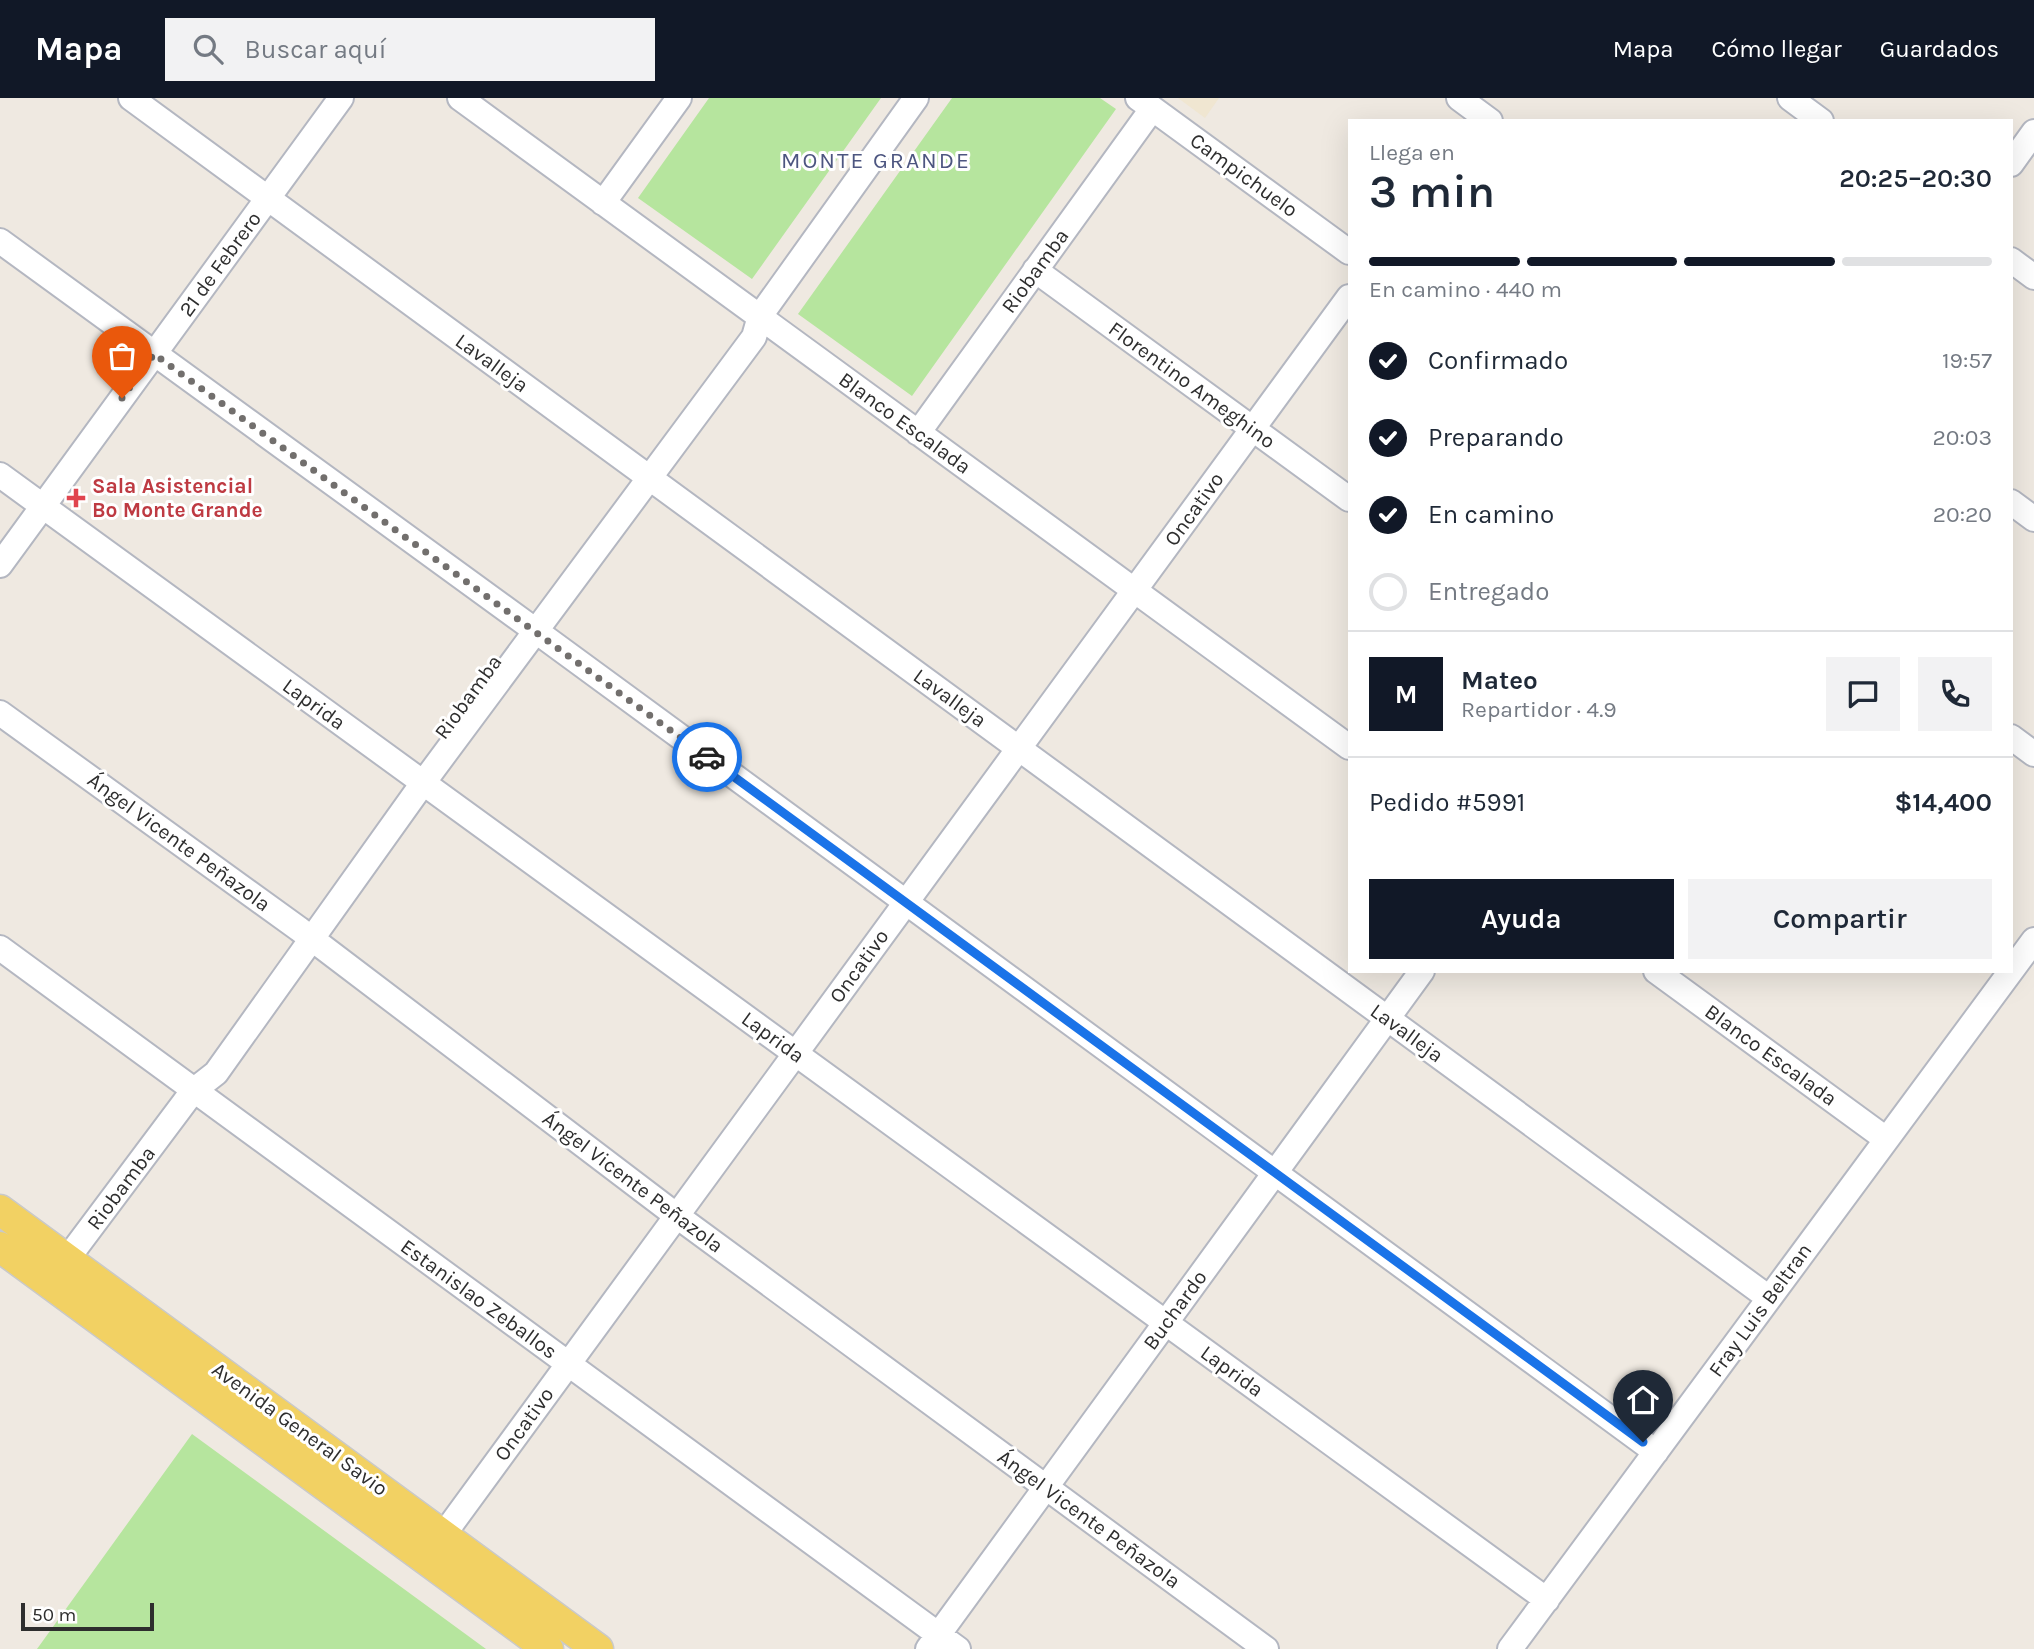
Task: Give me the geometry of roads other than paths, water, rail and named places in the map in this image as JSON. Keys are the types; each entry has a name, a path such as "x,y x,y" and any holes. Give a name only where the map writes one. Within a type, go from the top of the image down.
{"main road":[{"name":"Avenida General Savio","path":"0,1210 598,1649"},
{"name":"Avenida General Savio","path":"0,1248 548,1649"}],"street":[{"name":"Lavalleja","path":"131,98 1769,1298"},
{"name":"21 de Febrero","path":"0,565 341,98"},
{"name":"Blanco Escalada","path":"460,98 1348,746"},
{"path":"603,203 679,98"},
{"name":"Riobamba","path":"48,1283 193,1091 216,1073 306,934 417,779 642,473 741,329 760,317 916,98"},
{"path":"1459,98 1486,114"},
{"path":"1790,98 1818,119"},
{"name":"Riobamba","path":"918,433 1035,270 1145,103"},
{"name":"Campichuelo","path":"1145,103 1348,252"},
{"path":"2013,161 2034,132"},
{"path":"0,241 1656,1452"},
{"path":"2013,261 2034,277"},
{"name":"Florentino Ameghino","path":"1035,270 1348,498"},
{"name":"Oncativo","path":"444,1534 1348,298"},
{"name":"Laprida","path":"0,475 1547,1600"},
{"path":"2013,503 2034,519"},
{"name":"Ángel Vicente Peñazola","path":"0,713 306,934 677,1216 1266,1649"},
{"path":"2013,738 2034,754"},
{"name":"Fray Luis Beltran","path":"2013,965 2034,940"},
{"name":"Estanislao Zeballos","path":"0,948 569,1364 942,1644"},
{"name":"Buchardo","path":"942,1644 1045,1488 1421,973"},
{"name":"Blanco Escalada","path":"1659,973 1886,1139"},
{"name":"Fray Luis Beltran","path":"1510,1649 2006,973"}],"place":[{"name":"Sala Asistencial Bº Monte Grande","path":"76,498"}],"district":[{"name":"MONTE GRANDE","path":"876,160"}]}
